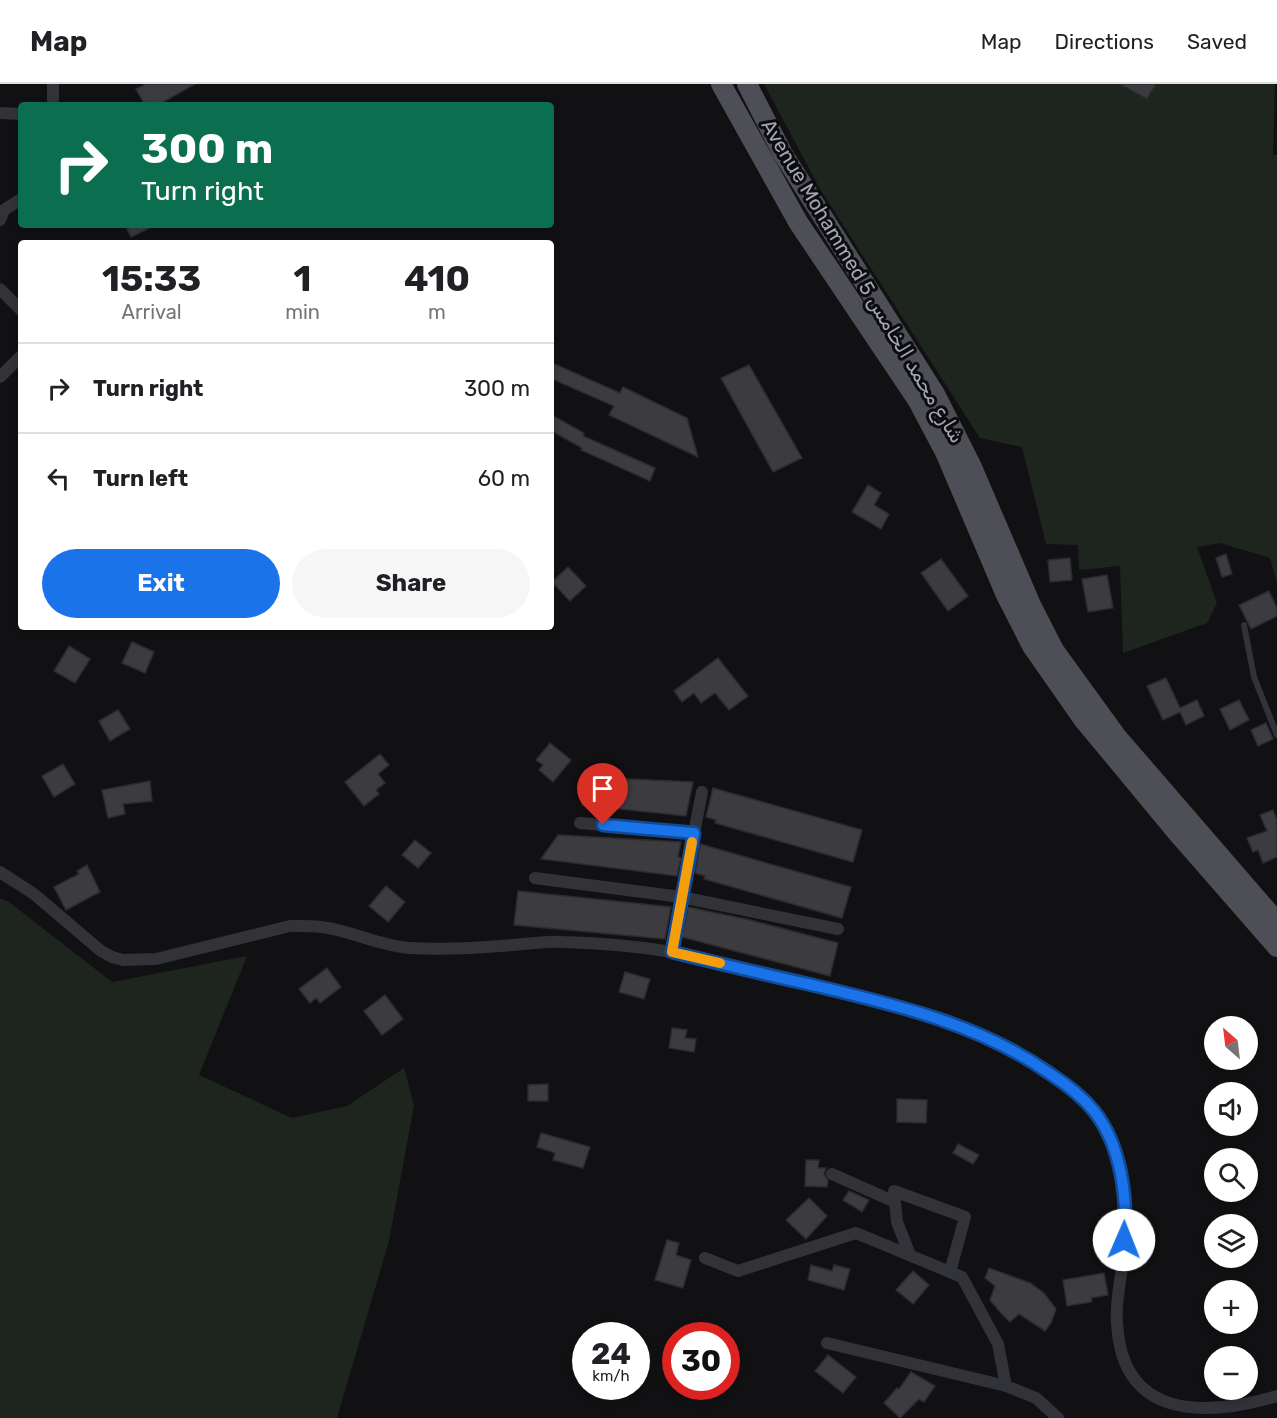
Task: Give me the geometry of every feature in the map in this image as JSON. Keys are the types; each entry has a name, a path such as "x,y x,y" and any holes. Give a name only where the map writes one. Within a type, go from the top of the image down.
{"main road":[{"name":"Avenue Mohammed 5 شارع محمد الخامس","path":"721,84 798,222 918,401 945,452 1006,595 1032,646 1083,719 1180,836 1277,947"},
{"name":"Avenue Mohammed 5 شارع محمد الخامس","path":"747,84 783,154 935,394 971,465 1031,605 1054,650 1117,737 1277,922"}],"street":[{"path":"52,84 53,102"},
{"path":"0,113 18,114"},
{"path":"0,220 4,210 18,201"},
{"path":"0,289 18,307"},
{"path":"0,377 18,359"},
{"path":"672,952 702,792"},
{"path":"580,823 694,833"},
{"path":"0,872 34,894 101,951 123,960 156,959 290,926 329,928 404,948 437,949 558,942 602,944 672,952 906,1008 975,1031 1009,1048 1079,1094 1106,1129 1124,1194 1126,1225 1116,1320 1119,1344 1126,1366 1137,1385 1151,1399 1169,1410 1193,1416 1239,1411 1277,1396"},
{"path":"535,878 681,897 838,929"},
{"path":"832,1174 895,1202"},
{"path":"910,1255 897,1222 894,1191 965,1217 950,1272"},
{"path":"705,1258 738,1271 856,1233 962,1276 998,1344 1006,1386"},
{"path":"827,1343 1006,1386 1036,1398 1058,1418"}],"lane":[{"path":"1245,625 1254,676 1277,735"}],"shaded area":[{"path":"764,84 1275,84 1273,155 1277,155 1277,583 1270,558 1220,543 1197,547 1217,603 1207,623 1123,653 1120,566 1079,570 1078,545 1046,544 1022,447 980,438 820,189"},
{"path":"0,898 9,902 112,982 247,956 199,1075 292,1118 347,1106 404,1068 414,1105 389,1241 337,1418 0,1418"}],"building":[{"path":"146,84 195,84 163,102 143,102 136,89"},
{"path":"1120,84 1156,84 1147,99"},
{"path":"126,228 150,228 131,237"},
{"path":"554,364 620,393 623,387 687,418 698,457 609,415 614,406 554,380"},
{"path":"749,365 802,458 773,472 721,378"},
{"path":"554,416 584,433 583,436 655,468 650,481 581,450 582,448 554,432"},
{"path":"868,485 881,493 874,505 889,514 881,529 852,512"},
{"path":"1226,554 1232,574 1222,577 1216,558"},
{"path":"1070,558 1072,580 1050,582 1048,560"},
{"path":"941,559 968,596 948,611 921,573"},
{"path":"568,567 586,586 570,601 554,584 554,580"},
{"path":"1107,575 1113,608 1088,612 1082,579"},
{"path":"1269,591 1277,608 1277,616 1251,629 1239,605"},
{"path":"132,642 154,652 145,673 122,663"},
{"path":"69,646 90,659 75,683 54,671"},
{"path":"718,658 748,696 729,710 715,693 701,703 694,693 682,702 674,691"},
{"path":"1166,678 1180,708 1197,700 1204,716 1186,725 1180,712 1163,720 1147,686"},
{"path":"1239,700 1249,720 1230,730 1220,709"},
{"path":"118,710 130,729 110,741 99,721"},
{"path":"1266,723 1273,739 1258,746 1251,730"},
{"path":"550,743 571,760 553,782 539,770 543,765 536,760"},
{"path":"380,754 389,765 378,774 385,783 376,790 379,794 364,806 345,782"},
{"path":"63,764 75,784 54,797 42,776"},
{"path":"608,778 693,782 686,816 582,805"},
{"path":"150,781 152,801 123,804 125,814 108,818 102,790"},
{"path":"713,788 862,830 853,862 715,823 716,820 706,817"},
{"path":"1273,810 1277,820 1277,857 1263,863 1258,850 1253,852 1247,838 1267,831 1260,815"},
{"path":"558,835 681,842 678,857 681,858 677,876 541,859"},
{"path":"415,840 431,853 418,868 402,855"},
{"path":"700,844 851,887 842,918 704,879 705,876 695,873"},
{"path":"87,865 100,892 66,910 54,887 79,874 77,871"},
{"path":"386,886 405,902 388,922 369,906"},
{"path":"518,891 671,907 665,939 514,925"},
{"path":"688,907 750,920 838,943 830,976 682,937"},
{"path":"327,968 341,987 320,1003 316,998 310,1003 299,989"},
{"path":"625,972 650,979 644,999 619,992"},
{"path":"385,995 403,1019 382,1035 364,1011"},
{"path":"672,1028 687,1030 685,1038 696,1039 694,1052 669,1048"},
{"path":"548,1084 548,1101 528,1101 528,1085"},
{"path":"897,1099 927,1100 926,1123 897,1122"},
{"path":"541,1133 590,1147 583,1168 553,1160 555,1153 537,1147"},
{"path":"958,1144 979,1155 973,1164 953,1153"},
{"path":"806,1160 819,1160 818,1168 826,1168 824,1174 828,1181 827,1187 805,1186"},
{"path":"849,1191 869,1200 862,1212 843,1200"},
{"path":"809,1198 827,1216 806,1239 786,1220"},
{"path":"667,1240 679,1243 676,1255 691,1260 683,1288 655,1280"},
{"path":"811,1265 832,1271 834,1265 850,1269 844,1290 808,1280"},
{"path":"989,1268 1030,1283 1044,1293 1056,1309 1045,1331 1019,1314 1010,1322 1000,1312 990,1300 995,1286 985,1278"},
{"path":"913,1271 929,1285 913,1304 896,1290"},
{"path":"1104,1273 1108,1295 1091,1298 1092,1302 1067,1306 1063,1280"},
{"path":"828,1355 856,1377 843,1393 815,1371"},
{"path":"911,1372 935,1386 924,1402 919,1399 900,1418 884,1403 897,1388 899,1389"}],"slow traffic":[{"path":"692,842 672,952 720,963"}],"route":[{"path":"603,825 694,833 672,952 906,1008 975,1031 1041,1067 1079,1094 1095,1112 1114,1147 1124,1194 1126,1225 1124,1240"}]}
